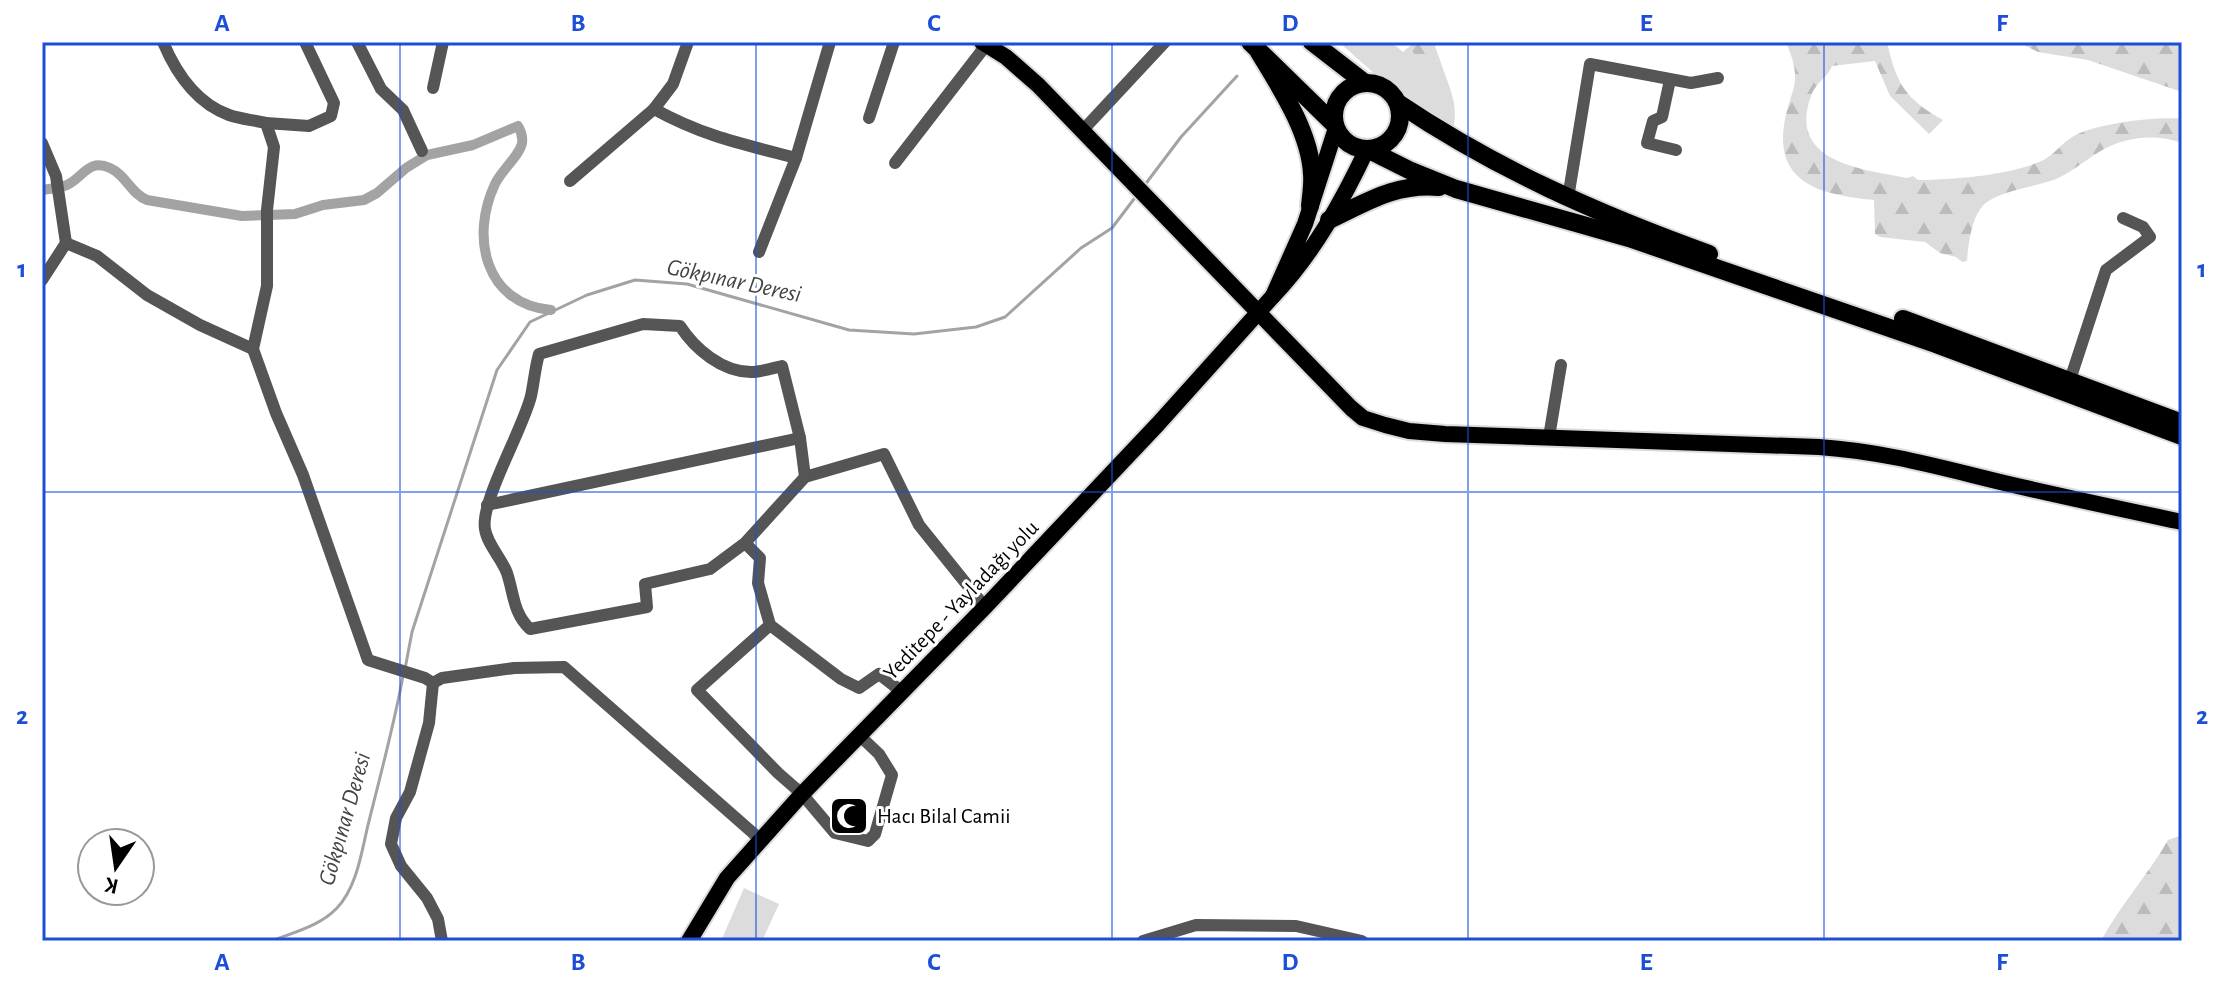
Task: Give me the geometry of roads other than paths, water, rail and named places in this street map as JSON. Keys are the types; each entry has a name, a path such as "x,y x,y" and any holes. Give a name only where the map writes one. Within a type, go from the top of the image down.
{"highway":[{"path":"1312,42 1365,83 1385,88 1398,103 1473,152 1568,198 1672,241 1941,332 2182,423"},
{"path":"1255,47 1336,126 1345,141 1456,189 1629,238 1936,344 2182,436"},
{"path":"1255,47 1287,97 1307,149 1312,173 1310,206"},
{"path":"1336,126 1334,115 1340,97 1347,89 1365,83"},
{"path":"1367,149 1380,146 1393,136 1400,120 1398,103"},
{"path":"1329,220 1388,191 1424,186 1456,189"}],"main road":[{"path":"985,43 1022,70 1083,130 1325,383 1363,418 1409,431 1867,451 2182,522"},
{"name":"Yeditepe - Yayladağı yolu","path":"1273,296 1310,206 1336,126"},
{"name":"Yeditepe - Yayladağı yolu","path":"689,941 727,878 802,794 985,607 1299,269 1367,149"}],"street":[{"path":"163,42 171,61 193,93 228,115 266,123 309,126 331,116 334,103 305,42"},
{"path":"357,42 381,89 403,110 422,151"},
{"path":"433,88 443,42"},
{"path":"570,181 654,109 673,84 688,42"},
{"path":"759,252 796,158 830,42"},
{"path":"869,118 894,42"},
{"path":"1083,130 1165,42"},
{"path":"895,163 985,43"},
{"path":"1568,198 1590,64 1670,80 1700,83 1718,78"},
{"path":"1670,80 1662,117 1653,121 1647,143 1676,150"},
{"path":"654,109 687,127 720,139 796,158"},
{"path":"266,123 274,147 267,210 267,286 253,349 303,475 368,660 429,680 514,668 564,667 761,840"},
{"path":"42,143 56,176 66,243 42,280"},
{"path":"2070,380 2106,270 2150,237 2143,227 2123,218"},
{"path":"66,243 97,256 147,295 200,325 253,349"},
{"path":"805,477 800,438 782,366 751,372 719,364 690,341 680,326 643,324 539,354 531,395 516,440 487,505 485,530 507,573 519,618 530,629 647,607 645,584 710,569 745,543 805,477 884,454 919,525 985,607"},
{"path":"1549,437 1561,365"},
{"path":"487,505 800,438"},
{"path":"745,543 760,558 758,583 770,625 850,684 859,688 879,674 897,688 906,690"},
{"path":"770,625 697,690 802,794 835,833 868,841 875,834 892,775 879,754 860,736"},
{"path":"429,680 429,723 410,792 396,818 391,844 401,866 427,898 438,919 442,941"},
{"path":"1143,941 1196,925 1296,926 1362,941"}],"waterway":[{"name":"Gökpınar Deresi","path":"1144,186 1181,137 1237,76"},
{"path":"42,190 67,185 96,165 116,171 147,200 242,216 295,214 323,205 364,200 427,155 473,145 518,126 522,143 495,184 484,225 484,246 489,265 511,295 529,305 551,310"},
{"name":"Gökpınar Deresi","path":"405,669 412,632 497,370 530,322 587,295 635,280 687,284 849,330 914,334 976,327 1005,317 1081,248 1112,228 1137,195"},
{"name":"Gökpınar Deresi","path":"272,941 323,919 337,908 350,889 361,855 403,676"}],"place":[{"name":"Hacı Bilal Camii","path":"849,816"}]}
